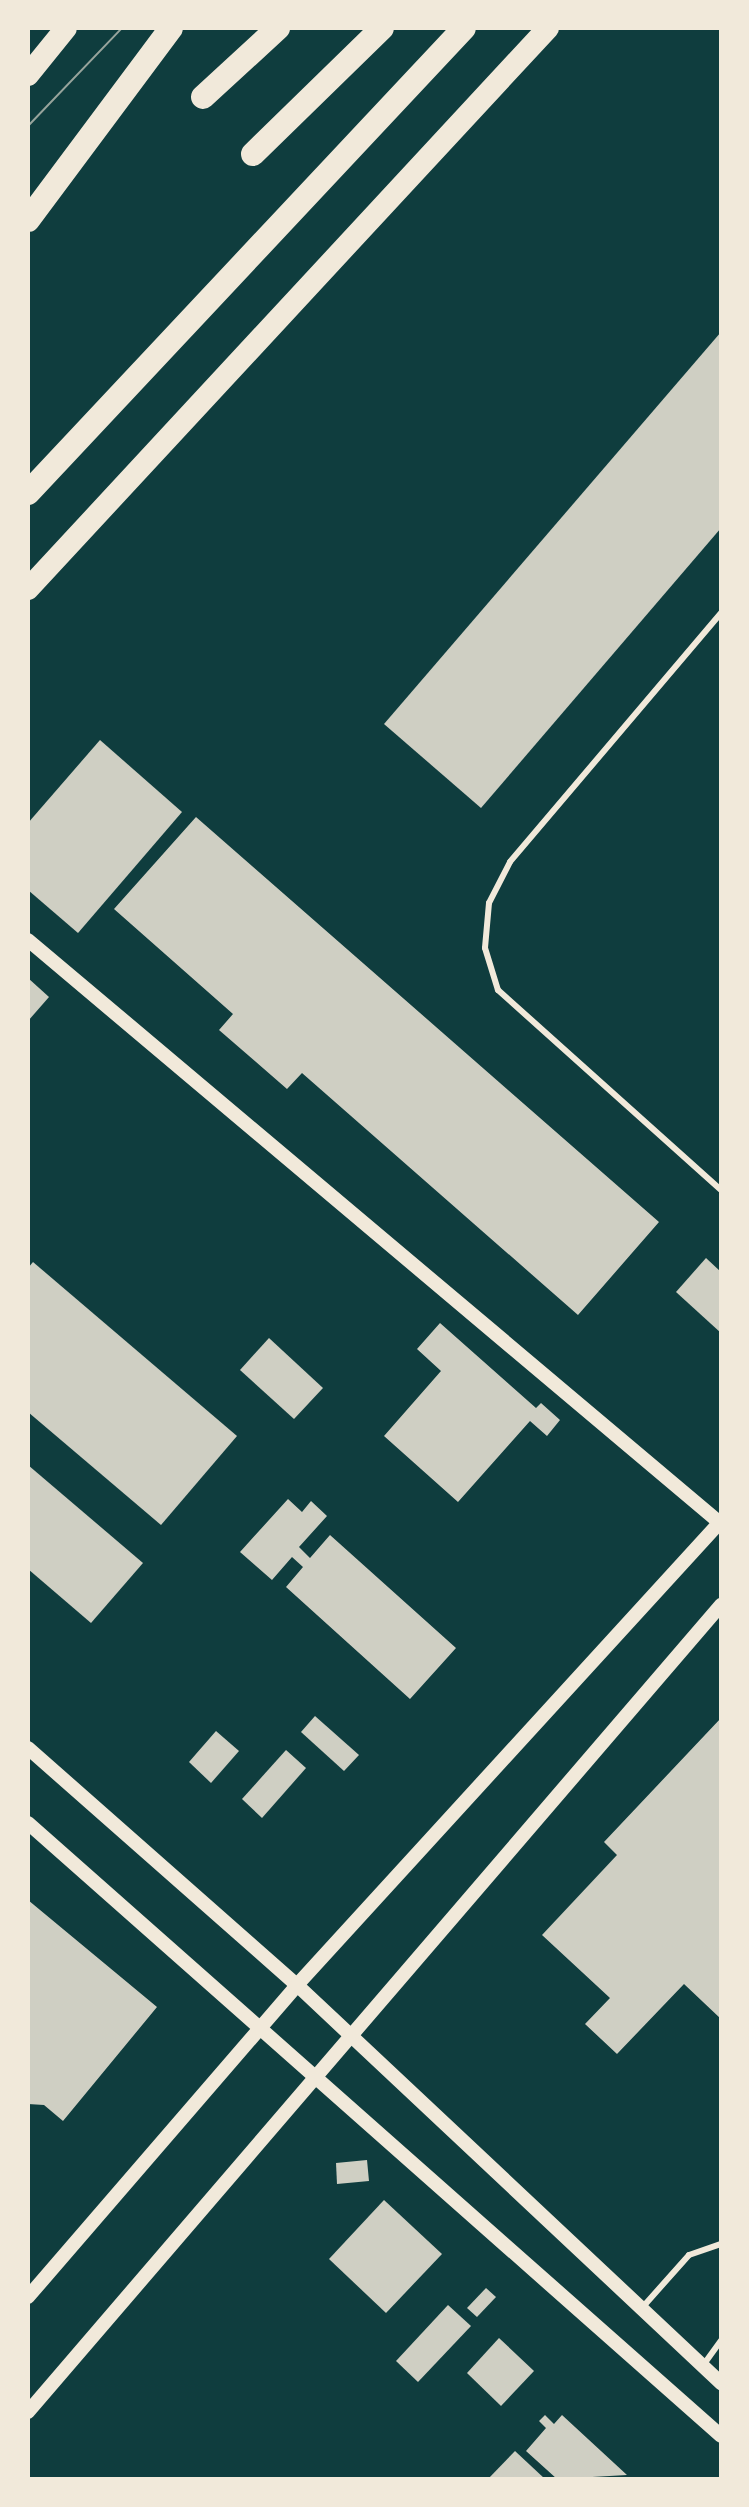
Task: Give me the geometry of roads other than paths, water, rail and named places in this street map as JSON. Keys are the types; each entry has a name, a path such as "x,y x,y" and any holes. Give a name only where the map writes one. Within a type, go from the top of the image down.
{"highway":[{"path":"28,75 66,28"},
{"path":"28,220 171,28"},
{"path":"203,97 278,28"},
{"path":"253,154 382,28"},
{"path":"28,493 464,28"},
{"path":"28,589 548,28"}],"street":[{"path":"28,940 720,1522 297,1985 28,2297"},
{"path":"28,2412 318,2075 348,2033 721,1605"},
{"path":"28,1748 297,1985 721,2383"},
{"path":"28,1823 260,2028 318,2075 721,2436"}],"lane":[{"path":"721,613 510,862 489,903 485,948 498,990 721,1190"},
{"path":"641,2309 689,2255 721,2244"},
{"path":"703,2366 721,2341"}],"tram line":[{"path":"28,126 122,28"}]}
